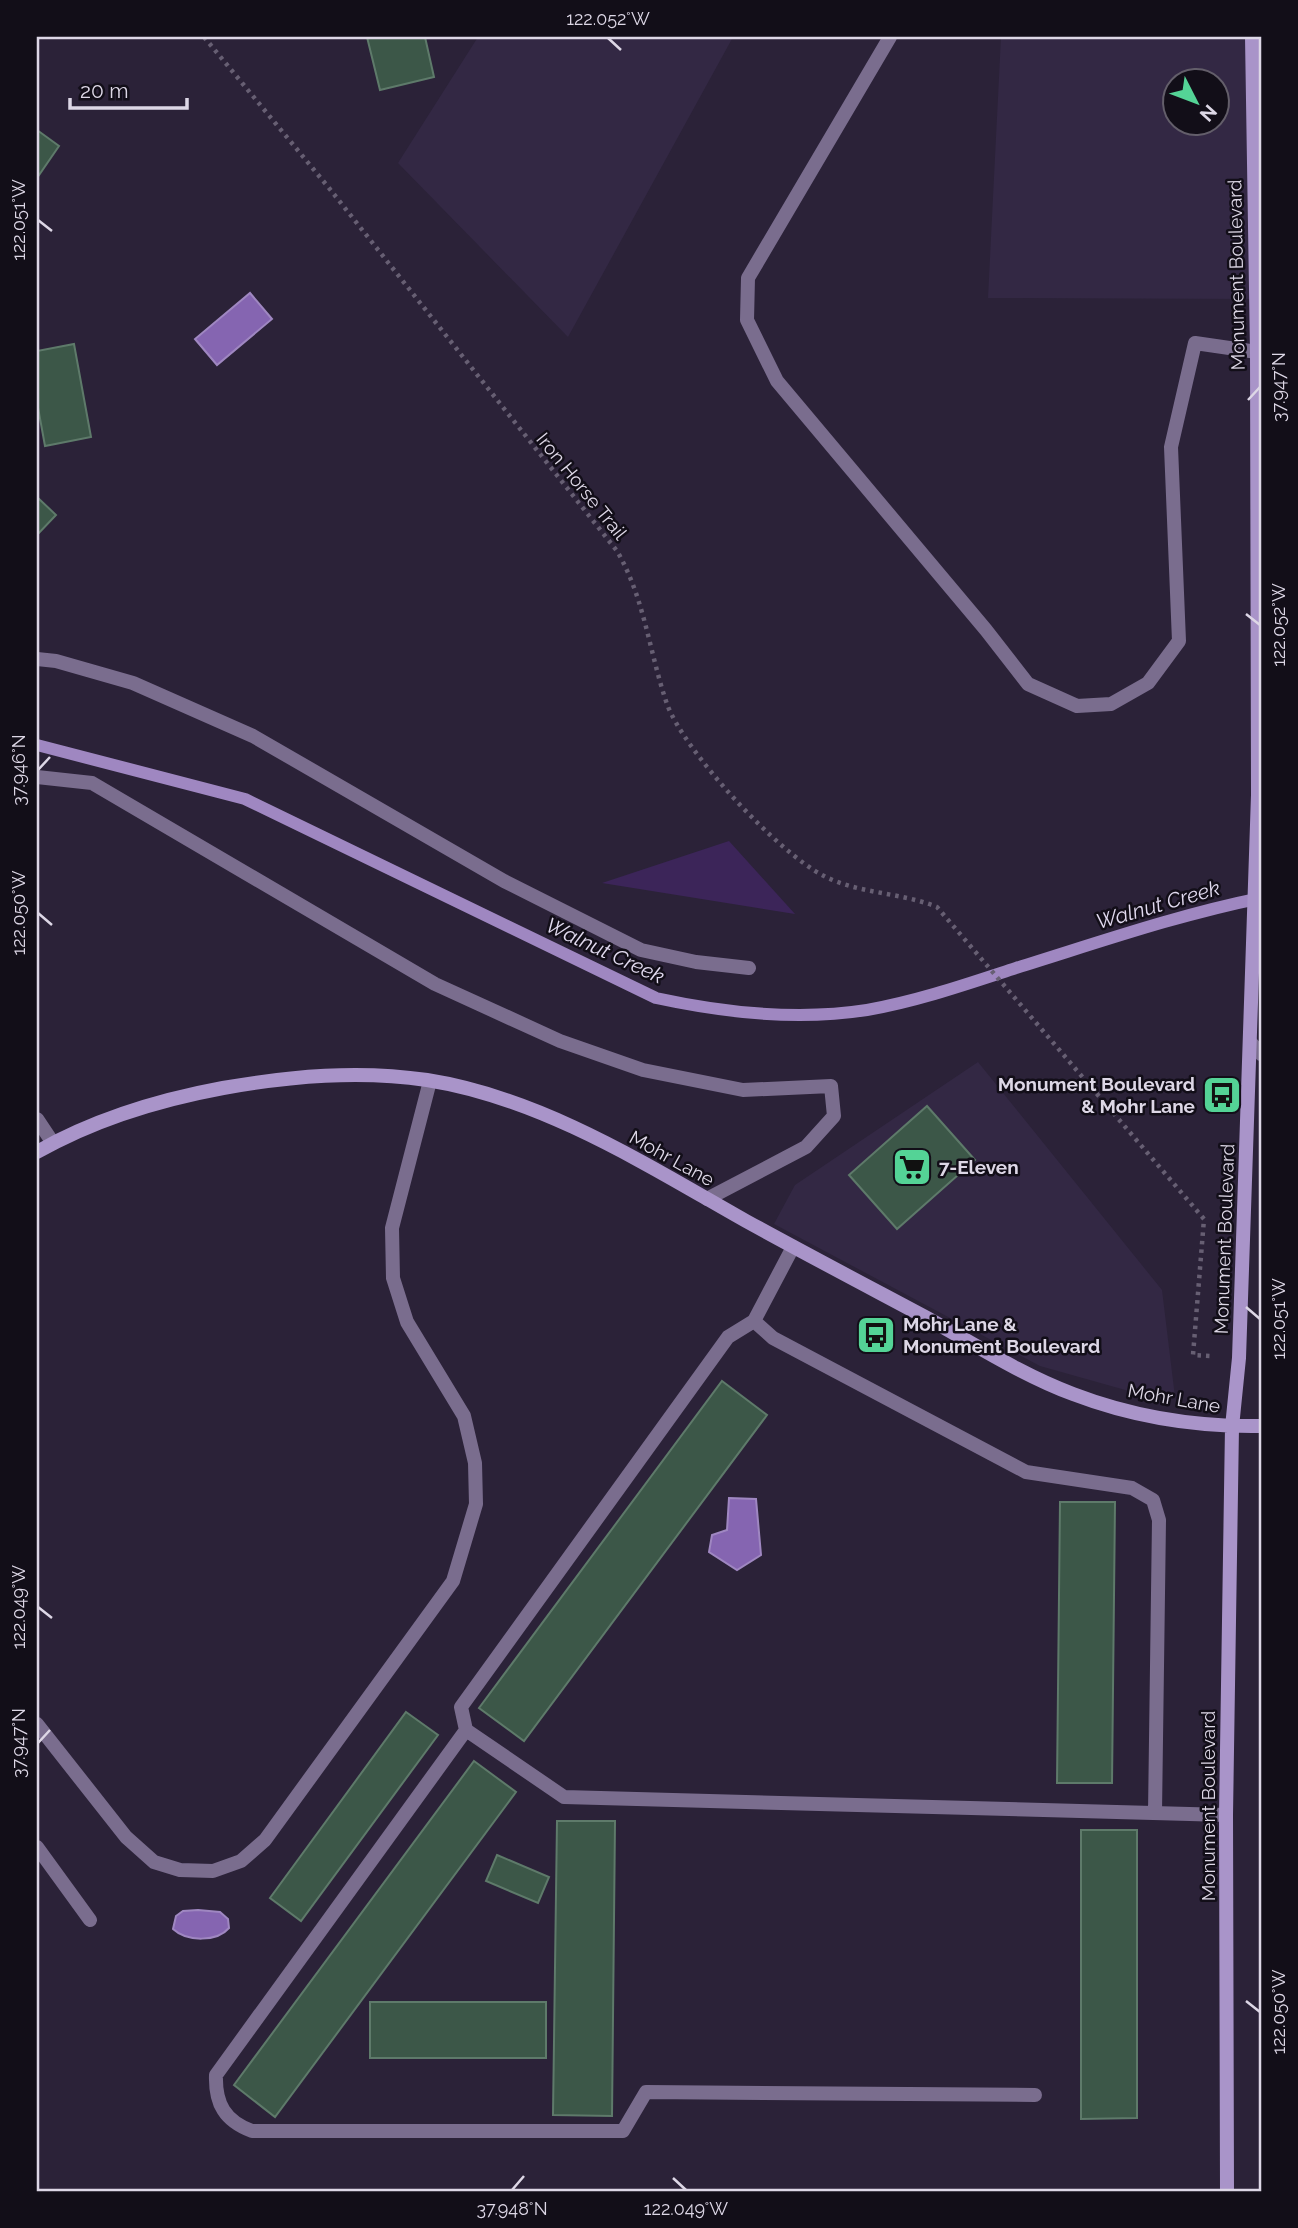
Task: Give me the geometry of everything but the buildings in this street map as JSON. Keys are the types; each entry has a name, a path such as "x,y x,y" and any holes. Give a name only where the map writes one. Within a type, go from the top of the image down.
{"main road":[{"name":"Monument Boulevard","path":"1227,2191 1226,1815 1232,1427 1239,1358 1258,795 1257,352 1252,37"},
{"name":"Mohr Lane","path":"37,1152 109,1117 179,1096 268,1080 333,1075 430,1081 499,1098 591,1136 793,1247 1073,1394 1161,1419 1232,1427 1261,1426"}],"street":[{"path":"890,37 748,278 747,320 777,382 986,630 1028,684 1077,706 1111,704 1148,683 1179,641 1171,447 1195,343 1257,352"},
{"path":"37,659 56,661 133,683 253,736 504,881 641,950 696,962 750,968"},
{"path":"37,777 92,783 435,984 560,1041 643,1070 743,1090 831,1086 834,1116 806,1147 707,1199"},
{"path":"1251,1042 1261,1054"},
{"path":"37,1724 126,1837 154,1862 180,1870 213,1871 241,1861 265,1840 453,1581 476,1504 475,1463 464,1416 407,1322 393,1278 392,1228 430,1081"},
{"path":"37,1119 52,1143"},
{"path":"793,1247 754,1321 728,1336 461,1707 466,1730 564,1797 1226,1815"},
{"path":"754,1321 773,1338 1026,1472 1132,1488 1153,1500 1159,1520 1155,1812"},
{"path":"466,1730 216,2075 215,2093 223,2112 234,2124 252,2131 623,2131 646,2092 1035,2095"},
{"path":"37,1847 90,1920"}],"path":[{"name":"Iron Horse Trail","path":"204,37 329,188 617,551 638,593 667,705 699,755 770,836 797,859 824,876 852,887 913,897 937,907 1204,1219 1193,1355 1239,1358"}],"shaded area":[{"path":"478,37 733,37 568,337 398,163"},
{"path":"1001,37 1252,37 1256,299 988,298"},
{"path":"250,293 272,319 217,365 195,339"},
{"path":"729,841 795,914 602,883"},
{"path":"978,1062 1162,1290 1175,1397 1136,1393 1040,1366 774,1224 795,1185"},
{"path":"729,1498 756,1499 761,1555 737,1570 709,1552 712,1535 727,1530"},
{"path":"183,1911 220,1912 228,1919 229,1928 217,1936 202,1939 186,1936 173,1929 176,1916"}],"waterway":[{"name":"Walnut Creek","path":"37,745 245,799 656,998 708,1008 788,1015 867,1010 942,992 1168,921 1261,898"}],"place":[{"name":"Monument Boulevard & Mohr Lane","path":"1222,1095"},
{"name":"7-Eleven","path":"912,1167"},
{"name":"Mohr Lane & Monument Boulevard","path":"876,1335"}]}
